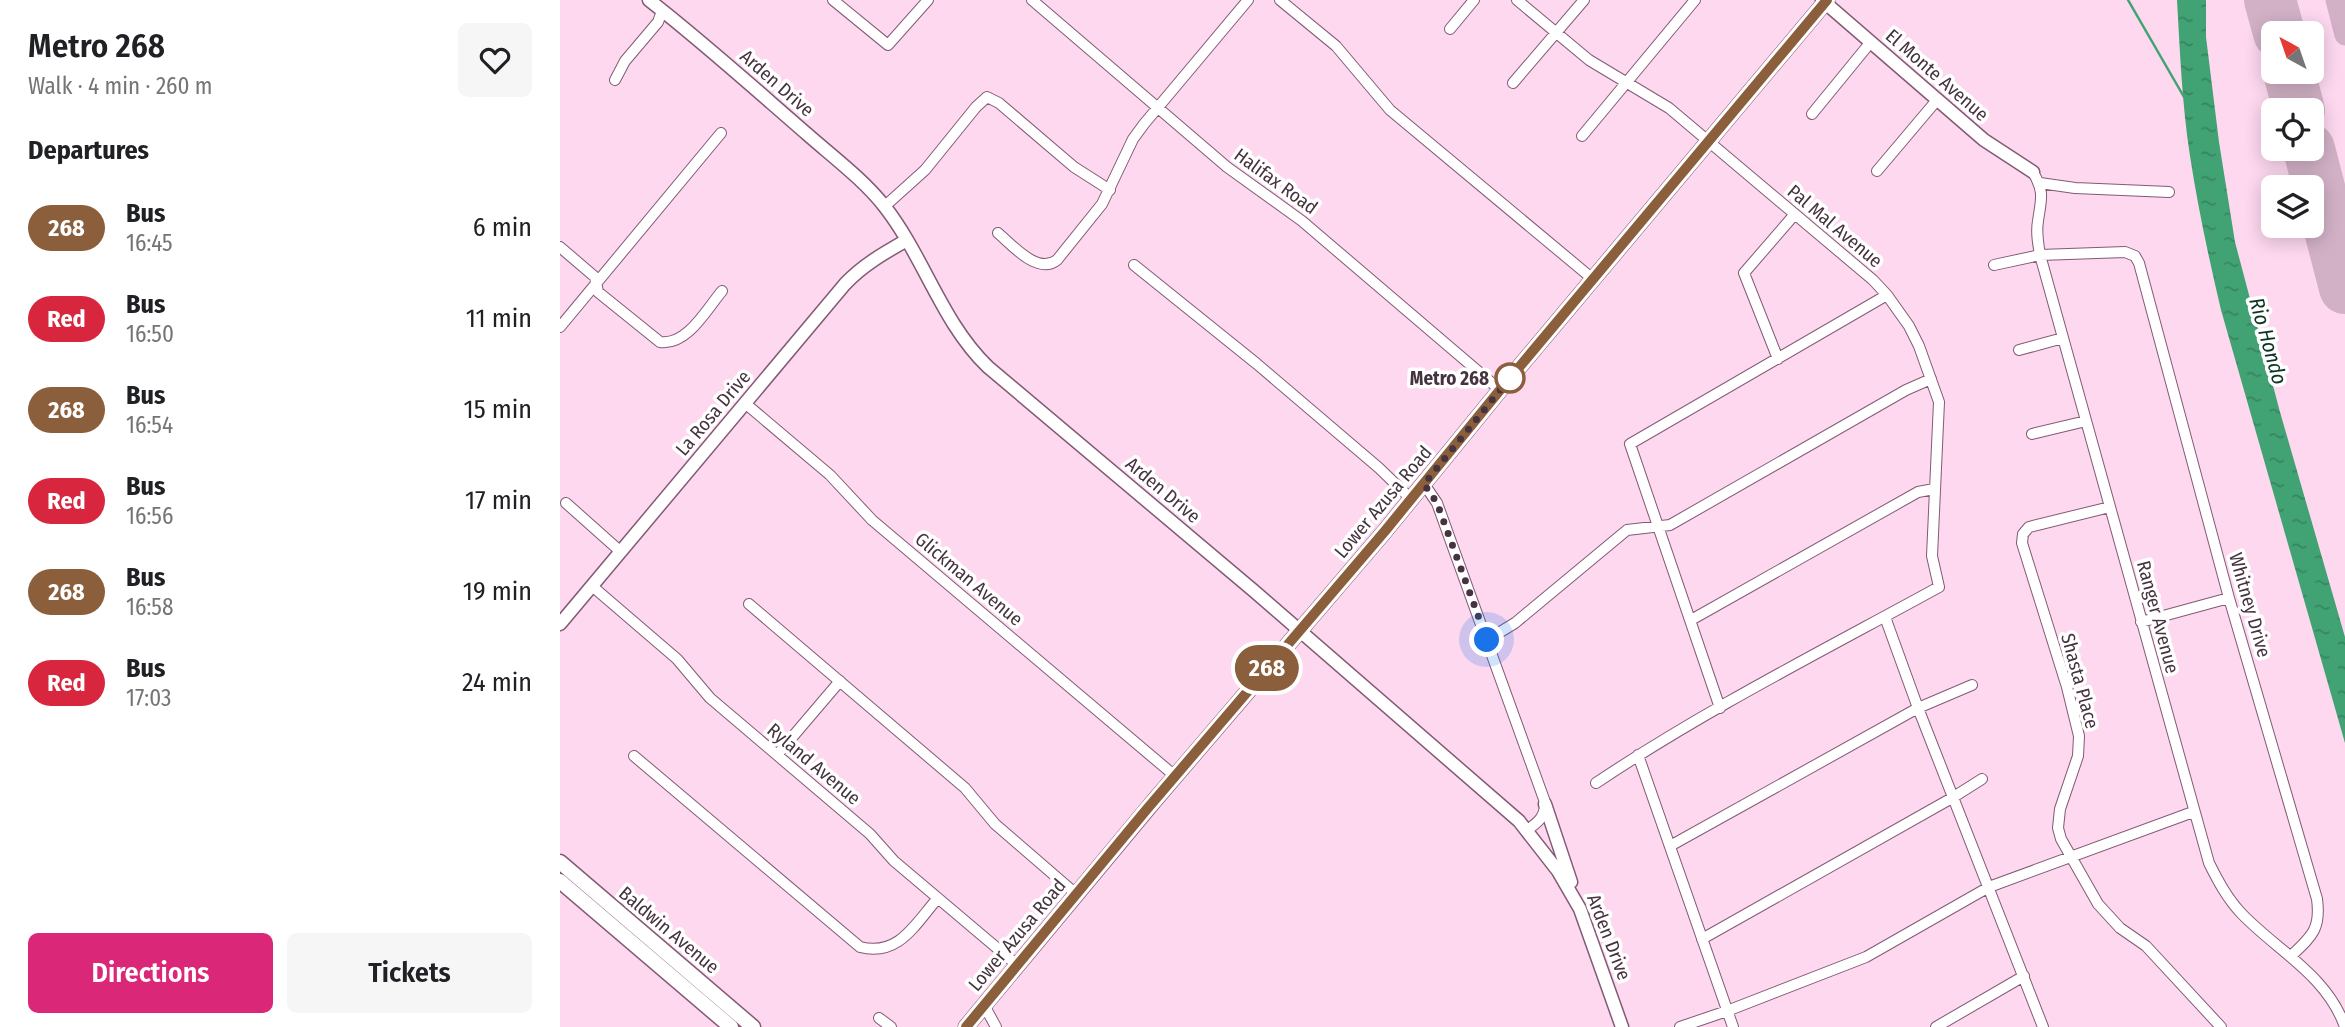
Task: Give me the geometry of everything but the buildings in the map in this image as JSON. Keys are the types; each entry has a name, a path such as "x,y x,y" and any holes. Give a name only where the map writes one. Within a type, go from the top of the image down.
{"main road":[{"name":"Lower Azusa Road","path":"966,1027 1424,484 1825,1"},
{"name":"Baldwin Avenue","path":"560,862 731,1027"},
{"name":"Baldwin Avenue","path":"560,881 754,1027"}],"street":[{"name":"Arden Drive","path":"649,0 664,5 885,206 963,339 1007,385 1246,585 1519,821 1558,871 1580,909 1622,1027"},
{"path":"834,0 888,45 928,0"},
{"name":"Halifax Road","path":"1032,0 1227,167 1303,221 1500,390"},
{"path":"998,233 1040,265 1050,265 1057,260 1102,204 1133,139 1248,0"},
{"path":"1280,0 1336,46 1390,110 1594,280"},
{"path":"1450,29 1474,0"},
{"name":"Pal Mal Avenue","path":"1517,0 1589,60 1669,108 1710,142 1873,280 1909,326 1939,402 1932,556 1939,587 1885,617"},
{"path":"1513,83 1584,0"},
{"path":"1582,136 1695,0"},
{"name":"El Monte Avenue","path":"1825,1 1983,140 2036,178 2076,188 2169,192"},
{"path":"615,80 625,61 658,22 664,5"},
{"path":"1812,114 1870,43"},
{"path":"885,206 925,170 976,107 988,97 999,103 1074,167 1110,190"},
{"path":"1877,171 1937,100"},
{"path":"560,327 721,132"},
{"name":"Ranger Avenue","path":"2036,178 2043,194 2037,235 2040,255 2209,863 2228,898 2242,914 2315,979 2331,1000 2345,1027"},
{"path":"1778,359 1744,273 1795,214"},
{"name":"La Rosa Drive","path":"560,624 858,271 907,240"},
{"path":"560,247 595,277 598,292 652,338 668,343 679,340 722,291"},
{"name":"Whitney Drive","path":"2040,255 2125,252 2136,256 2139,263 2230,598 2317,899 2317,927 2291,956"},
{"path":"1994,265 2040,255"},
{"path":"1134,265 1287,390 1379,468 1411,499"},
{"path":"1720,708 1630,444 1887,295"},
{"path":"2019,350 2063,338"},
{"path":"1487,640 1515,623 1627,530 1670,525 1906,390 1931,379"},
{"name":"Glickman Avenue","path":"746,404 830,475 872,520 1175,776"},
{"path":"2032,435 2086,421"},
{"path":"1424,484 1437,503 1580,909"},
{"path":"1691,620 1918,492 1934,489"},
{"path":"566,503 621,552"},
{"name":"Shasta Place","path":"2110,507 2029,527 2023,534 2022,542 2067,687 2079,736 2078,757 2060,809 2058,828 2070,856 2098,904 2120,928 2146,946 2221,1027"},
{"name":"Ryland Avenue","path":"593,586 677,659 710,698 870,834 894,861 1017,965"},
{"path":"2141,622 2230,598"},
{"path":"749,604 965,788 995,824 1076,894"},
{"path":"1596,783 1638,755 1885,617 1952,798 2043,1027"},
{"path":"777,755 840,681"},
{"path":"1670,846 1918,708 1972,685"},
{"path":"634,755 860,947 886,949 899,942 938,898"},
{"path":"1638,755 1734,1027"},
{"path":"1702,939 1982,779"},
{"path":"1526,831 1542,819 1545,804"},
{"path":"1680,1027 1866,957 1989,887 2193,812"},
{"path":"1936,1027 2024,976"},
{"path":"985,1004 996,1027"},
{"path":"879,1018 891,1027"}],"water":[{"path":"2177,0 2206,0 2206,37 2235,242 2280,412 2345,637 2345,743 2212,272 2187,136"}],"waterway":[{"path":"2128,0 2184,97"}],"taxiway":[{"path":"2336,0 2345,35"}],"runway":[{"path":"2270,0 2276,21"},
{"path":"2292,84 2296,98"},
{"path":"2312,161 2345,288"}],"bus line":[{"name":"268","path":"966,1027 1147,809 1385,531 1827,0"}],"place":[{"name":"Metro 268","path":"1510,378"}],"route":[{"path":"1487,640 1437,503 1424,484 1510,378"}],"water label":[{"name":"Rio Hondo","path":"2268,341"}]}
